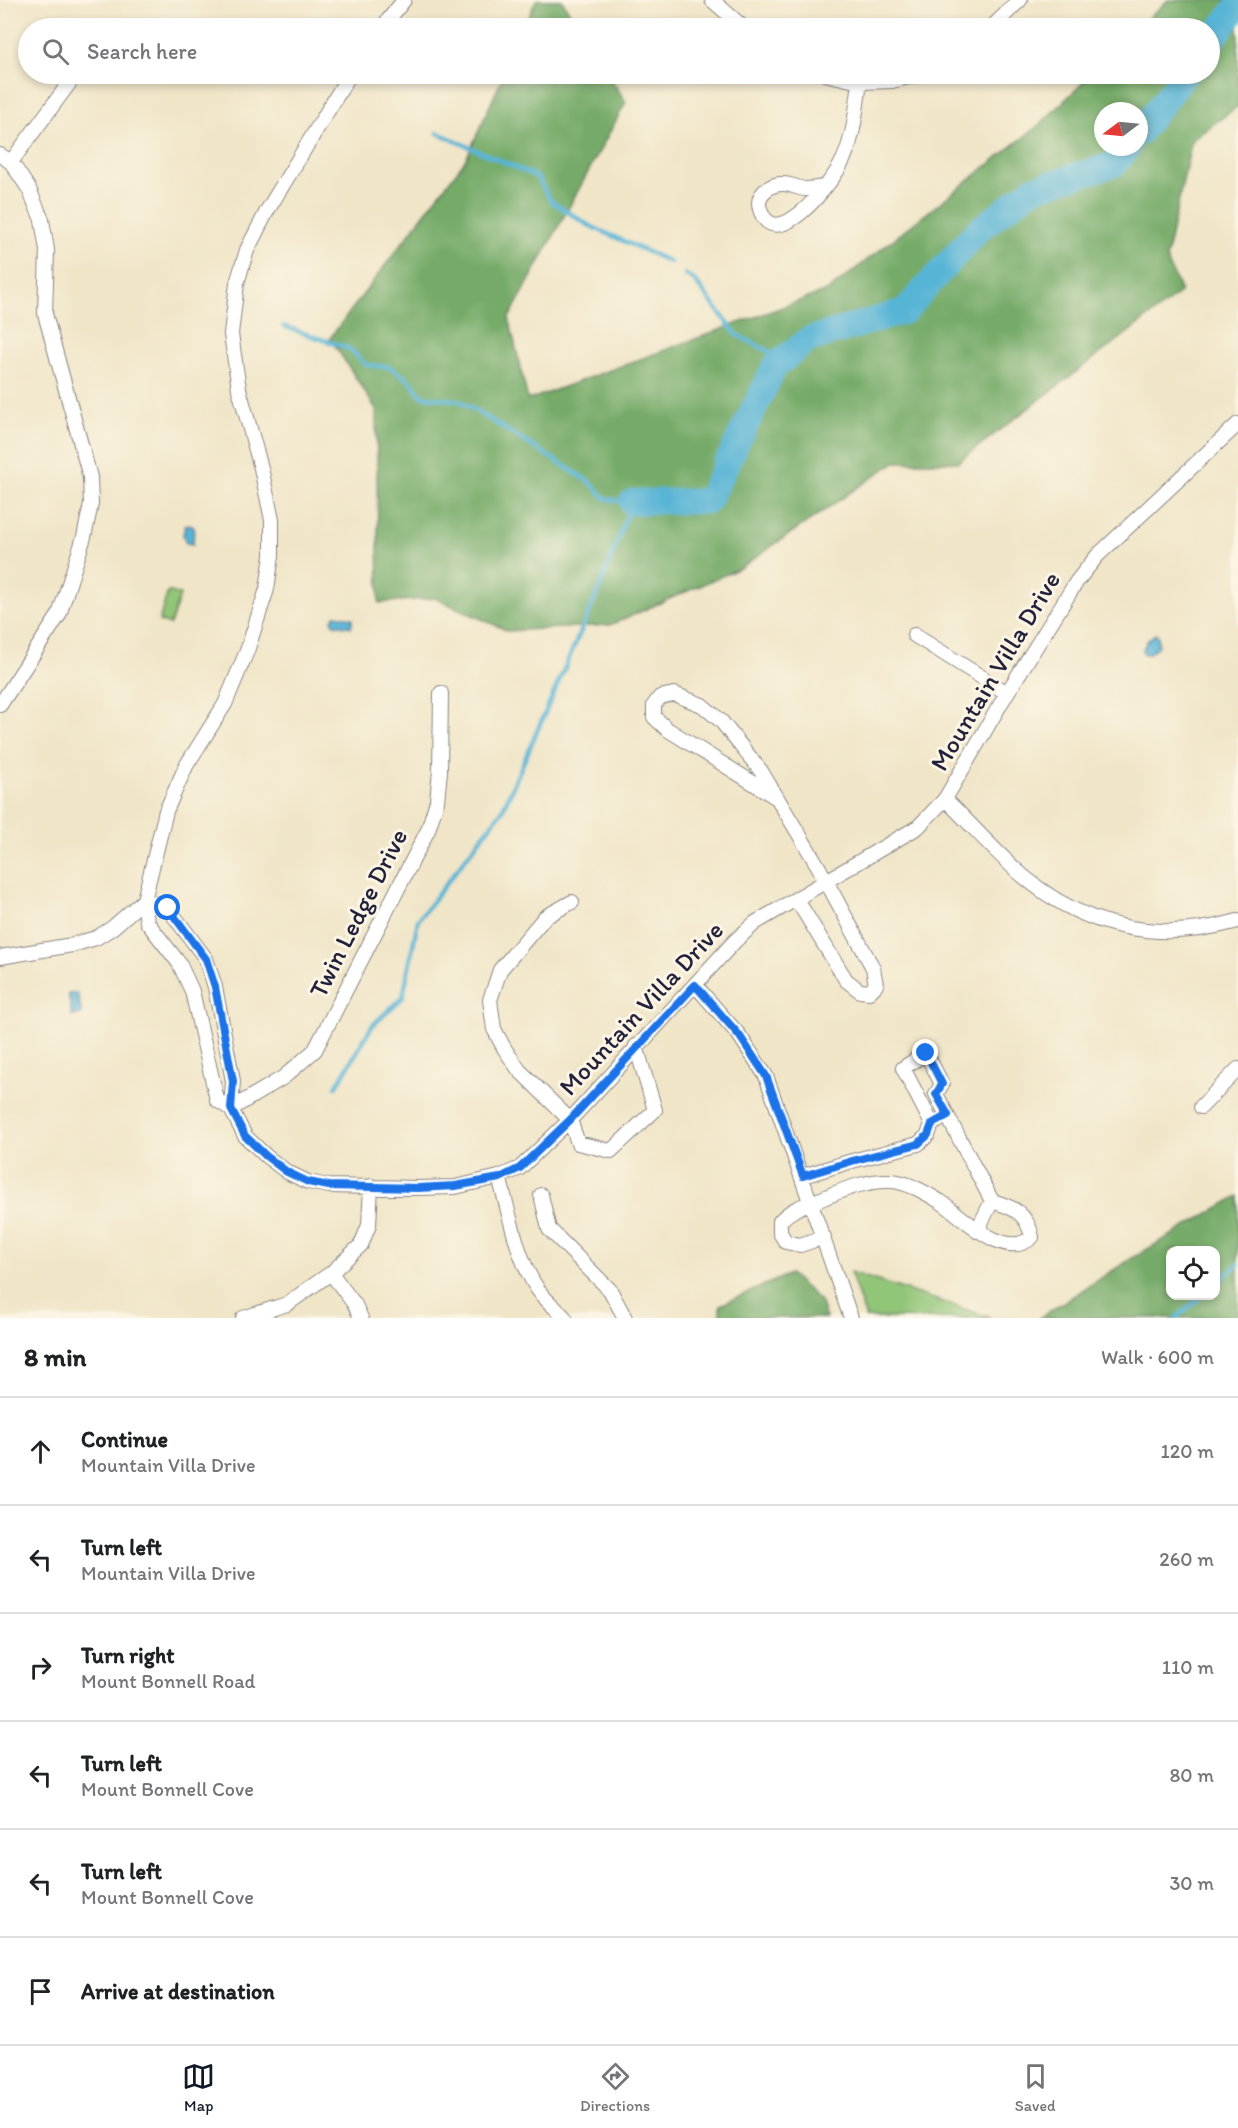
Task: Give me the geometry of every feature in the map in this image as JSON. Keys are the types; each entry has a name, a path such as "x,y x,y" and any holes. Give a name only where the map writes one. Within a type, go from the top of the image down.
{"street":[{"path":"390,18 404,0"},
{"path":"712,0 733,18"},
{"path":"1001,18 1020,0"},
{"path":"0,705 59,615 92,504 90,477 45,314 47,250 42,220 29,189 6,159 68,84"},
{"path":"0,957 72,945 96,938 112,928 144,900 166,811 186,766 225,704 247,651 267,589 272,555 272,520 261,468 239,389 231,334 237,283 247,250 267,210 344,84"},
{"path":"824,188 807,189 784,184 770,187 762,193 758,205 762,216 768,223 777,226 804,211 824,188 841,165 855,125 860,84"},
{"name":"Mountain Villa Drive","path":"144,900 147,922 179,963 192,991 217,1100 231,1109 245,1136 266,1156 287,1172 308,1182 329,1186 418,1188 455,1186 500,1178 520,1168 570,1120 636,1046 735,941 755,923 918,827 945,799 1007,693 1077,581 1097,556 1238,424"},
{"path":"914,635 1007,693"},
{"name":"Twin Ledge Drive","path":"231,1109 284,1077 315,1050 428,830 437,801 440,771 441,693"},
{"path":"777,798 667,729 654,717 654,705 660,697 674,694 702,705 715,715 761,771 827,882 873,968 876,985 869,992 861,991 846,980 797,900"},
{"path":"945,799 1022,875 1047,894 1080,913 1117,926 1159,933 1216,927 1238,921"},
{"path":"144,900 168,908 206,959 215,987 233,1081 231,1109"},
{"path":"572,902 545,917 501,970 490,1000 494,1029 519,1070 570,1120 578,1143 611,1150 655,1110 636,1046"},
{"path":"695,985 739,1035 766,1076 851,1318"},
{"path":"824,1237 800,1245 786,1242 780,1233 780,1221 790,1210 868,1183 891,1181 912,1187 942,1203 977,1231 1002,1242 1018,1245 1032,1237 1025,1219 1012,1207 993,1201 936,1094 942,1084 926,1053 903,1068 932,1124"},
{"path":"1201,1107 1238,1069"},
{"path":"803,1176 918,1144 928,1135 932,1124 948,1115"},
{"path":"500,1178 520,1252 530,1274 541,1294 565,1318"},
{"path":"243,1318 287,1304 331,1273 361,1245 369,1225 371,1186"},
{"path":"541,1195 549,1229 610,1290 625,1318"},
{"path":"977,1231 993,1201"},
{"path":"331,1273 355,1305 361,1318"}],"green space":[{"path":"536,0 562,0 573,18 528,18"},
{"path":"1168,0 1238,0 1238,106 1192,140 1166,258 1181,292 958,462 895,462 740,568 610,625 508,631 435,598 379,603 376,409 330,338 466,159 500,84 614,84 626,102 509,318 528,400 829,290 1039,125 1082,84 1220,84 1220,18 1149,18"},
{"path":"168,591 180,595 170,625 159,621"},
{"path":"1238,1196 1238,1318 1039,1318 1129,1260"},
{"path":"850,1272 992,1318 866,1318"},
{"path":"790,1274 820,1301 826,1318 720,1318 720,1305"}],"water":[{"path":"189,524 194,526 193,544 186,543 183,535 185,526"},
{"path":"335,615 353,618 351,627 334,624 332,619"},
{"path":"1156,634 1158,646 1148,654 1144,654 1142,651 1148,639"},
{"path":"77,993 82,1014 72,1016 68,994"}],"waterway":[{"path":"1220,29 1238,6"},
{"path":"1148,121 1177,84"},
{"path":"438,133 537,177 551,201 588,225 670,262"},
{"path":"632,502 708,501 775,366 808,340 905,311 977,231 1032,189 1115,164 1121,156"},
{"path":"685,274 694,280 737,335 784,359"},
{"path":"283,326 350,349 366,365 390,367 410,381 422,396 460,401 590,482 606,499 632,502 598,592 502,811 418,920 403,997 372,1026 336,1087"},
{"path":"1220,1280 1238,1264"},
{"path":"1176,1318 1197,1300"}],"route":[{"path":"168,908 206,959 215,987 233,1081 231,1109 245,1136 266,1156 287,1172 308,1182 329,1186 418,1188 455,1186 500,1178 520,1168 570,1120 636,1046 695,985 739,1035 766,1076 803,1176 918,1144 928,1135 932,1124 948,1115 936,1094 942,1084 926,1053"}]}
